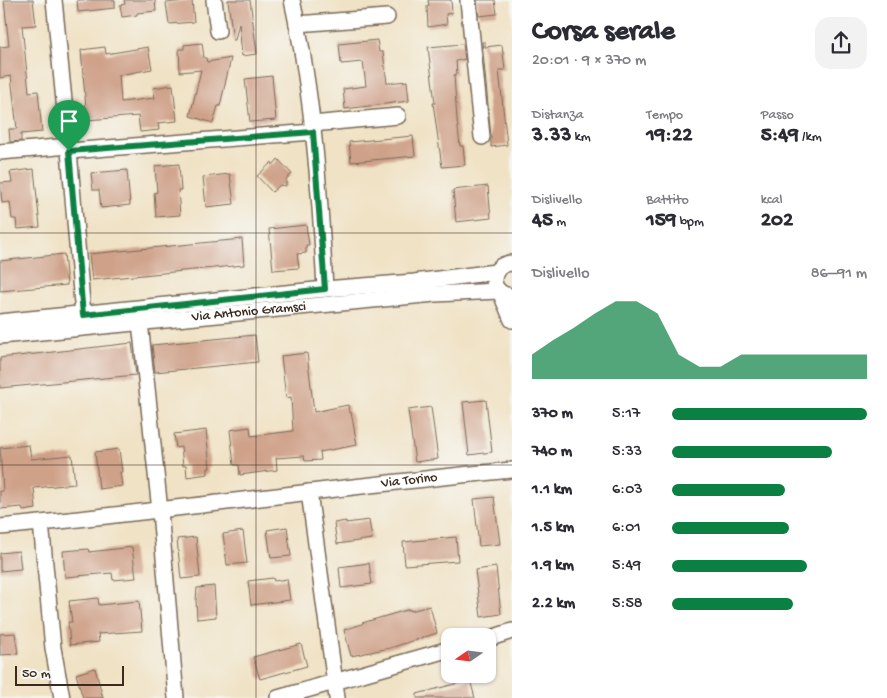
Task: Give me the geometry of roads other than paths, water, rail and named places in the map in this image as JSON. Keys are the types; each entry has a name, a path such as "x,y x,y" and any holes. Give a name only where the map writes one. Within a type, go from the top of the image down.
{"street":[{"path":"54,0 83,315"},
{"path":"214,0 218,31"},
{"path":"292,0 313,128 325,289"},
{"path":"468,0 482,136"},
{"path":"297,24 387,17"},
{"path":"0,152 313,128 398,116"},
{"path":"512,263 503,265 496,272 494,282 504,294 512,320"},
{"name":"Via Antonio Gramsci","path":"0,322 325,289 414,282 496,272"},
{"name":"Via Antonio Gramsci","path":"0,336 435,294 504,294"},
{"path":"140,322 160,511 176,698"},
{"name":"Via Torino","path":"0,527 160,511 390,482 512,470"},
{"path":"309,492 337,698"},
{"path":"41,523 53,648 62,698"},
{"path":"496,636 512,631"},
{"path":"278,698 441,652"}]}
